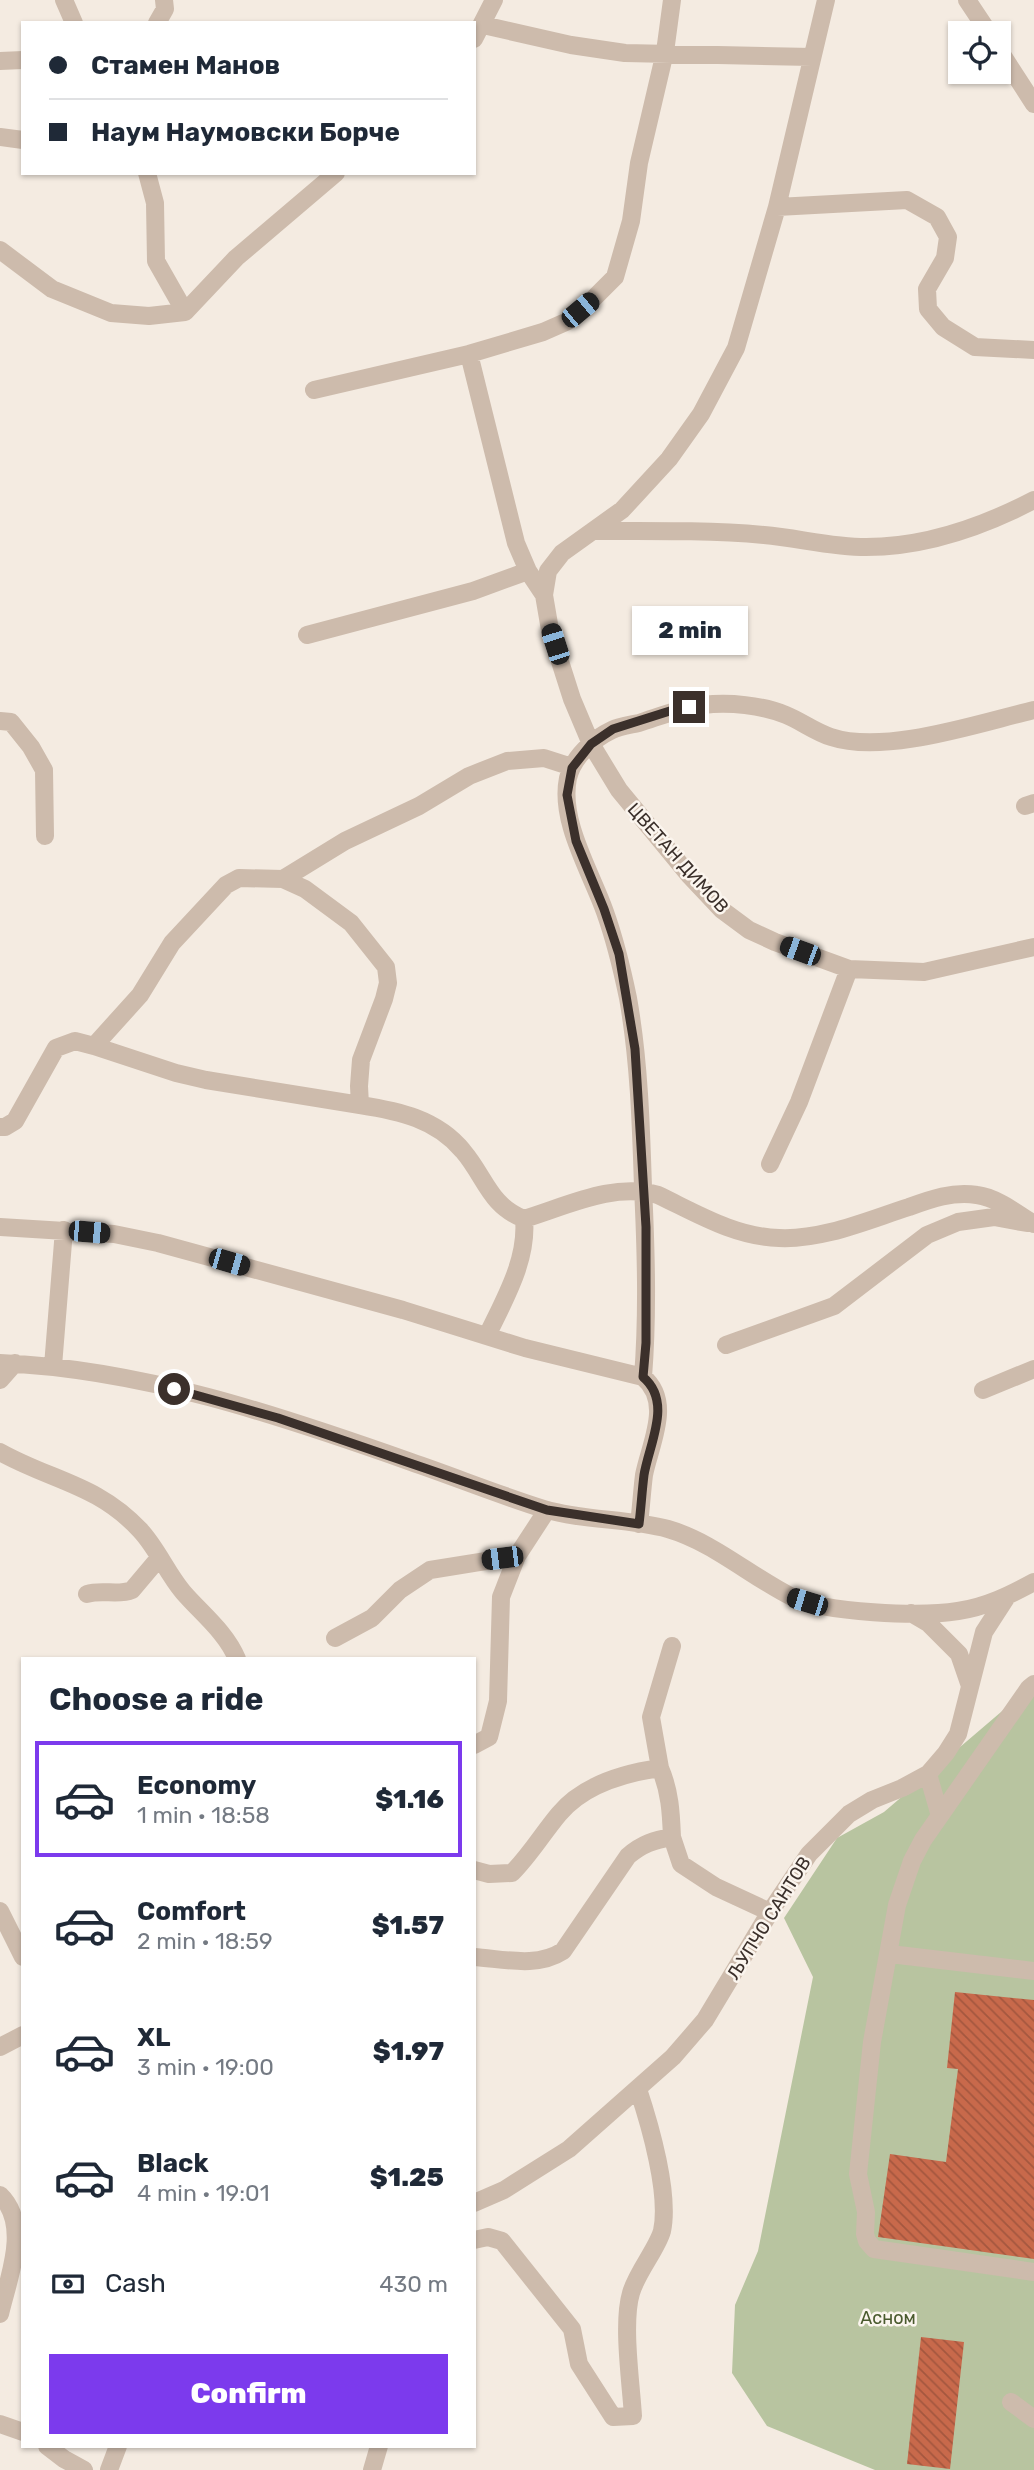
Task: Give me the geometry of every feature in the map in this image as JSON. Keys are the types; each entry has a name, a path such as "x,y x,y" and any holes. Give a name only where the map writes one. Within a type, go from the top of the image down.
{"street":[{"path":"64,0 73,21"},
{"path":"158,21 165,9 164,0"},
{"path":"494,0 478,32 625,53 812,57"},
{"path":"314,390 468,354 543,332 568,321 615,277 632,221 639,163 665,52 672,0"},
{"path":"544,595 548,571 562,553 622,510 688,436 736,348 777,207 826,0"},
{"path":"967,0 981,21"},
{"path":"0,61 21,60"},
{"path":"1011,69 1034,104"},
{"path":"0,137 21,140"},
{"path":"148,175 155,203 156,261 185,312"},
{"path":"0,250 52,289 111,313 149,316 185,312 236,258 334,175"},
{"path":"777,207 907,200 920,206 937,217 948,237 945,258 927,289 928,309 943,327 975,347 1034,350"},
{"path":"468,354 516,543 528,571 544,595"},
{"path":"593,531 701,532 765,535 864,547 900,545 966,530 998,519 1034,500"},
{"path":"307,635 473,592 528,571"},
{"name":"ЦВЕТАН ДИМОВ","path":"544,595 550,630 572,699 591,744 618,790 689,875 722,910 749,930 849,969 924,972 1034,947"},
{"path":"643,1377 646,1288 638,1083 619,954 576,841 567,795 572,768 591,744 613,729 673,710 706,704 752,706 784,714 831,737 886,742 1034,710"},
{"path":"0,721 12,722 44,770 45,836"},
{"path":"283,879 345,841 419,806 469,776 507,761 544,758 572,768"},
{"path":"94,1046 140,995 172,943 226,885 239,878 283,879 304,889 351,923 386,967 388,983 384,999 360,1060 360,1105"},
{"path":"770,1164 799,1102 849,969"},
{"path":"0,1127 15,1121 56,1048 75,1041 206,1080 388,1109 419,1118 443,1132 463,1150 493,1196 507,1212 524,1219 611,1193 643,1191 741,1232 780,1238 835,1230 942,1196 960,1193 998,1201 1034,1224"},
{"path":"726,1345 834,1306 926,1235 958,1222 994,1217 1034,1224"},
{"path":"487,1336 517,1269 526,1237 524,1219"},
{"path":"0,1227 114,1234 158,1243 643,1377 652,1385 658,1410 645,1474 639,1524"},
{"path":"53,1366 64,1230"},
{"path":"0,1380 8,1363 53,1366 129,1377 239,1406 377,1450 547,1510 669,1530 710,1548 794,1598 821,1607 910,1613 958,1611 1006,1598 1034,1582"},
{"path":"983,1390 1034,1369"},
{"path":"0,1452 91,1491 110,1502 143,1532 184,1593 232,1656"},
{"path":"476,1744 489,1737 498,1701 501,1597 517,1556 547,1510"},
{"path":"334,1637 372,1619 400,1590 430,1570 517,1556"},
{"path":"87,1594 132,1590 159,1558"},
{"name":"ЉУПЧО САНТОВ","path":"476,2202 504,2190 569,2149 673,2057 705,2020 770,1912 809,1854 849,1814 872,1800 928,1774 958,1734 984,1632 1006,1598"},
{"path":"910,1613 928,1623 959,1654 970,1686"},
{"path":"672,1646 651,1717 660,1769 666,1782 670,1804 672,1837 681,1864 716,1887 770,1912"},
{"path":"1034,1684 1021,1698 912,1861 897,1905 872,2042 858,2174 866,2212 867,2241 874,2249 1034,2272"},
{"path":"476,1871 489,1874 512,1873 561,1811 574,1799 631,1772 660,1769"},
{"path":"928,1774 940,1816"},
{"path":"476,1957 516,1961 551,1959 563,1951 628,1856 642,1845 672,1837"},
{"path":"0,1912 21,1953"},
{"path":"890,1954 1034,1971"},
{"path":"0,2047 21,2036"},
{"path":"476,2240 488,2237 502,2241 572,2329 579,2364 613,2417 633,2416 628,2335 630,2294 661,2233 665,2208 649,2121 638,2089"},
{"path":"0,2195 6,2201 16,2230 14,2258 0,2314"},
{"path":"1011,2402 1034,2419"},
{"path":"0,2424 21,2431"},
{"path":"50,2448 84,2470"},
{"path":"109,2470 117,2448"},
{"path":"372,2470 378,2448"}],"green space":[{"name":"Асном","path":"1034,1686 1034,2470 875,2470 767,2426 732,2373 735,2305 758,2251 813,1977 784,1918 837,1838 884,1812"}],"building":[{"path":"955,1992 1034,2000 1034,2259 878,2237 890,2154 946,2162 958,2069 947,2068"},
{"path":"921,2337 964,2342 950,2469 907,2464"}],"route":[{"path":"174,1389 226,1402 377,1450 547,1510 639,1524 645,1474 658,1410 652,1385 643,1377 646,1343 646,1227 635,1049 619,954 576,841 567,795 568,778 580,755 613,729 689,707"}]}
